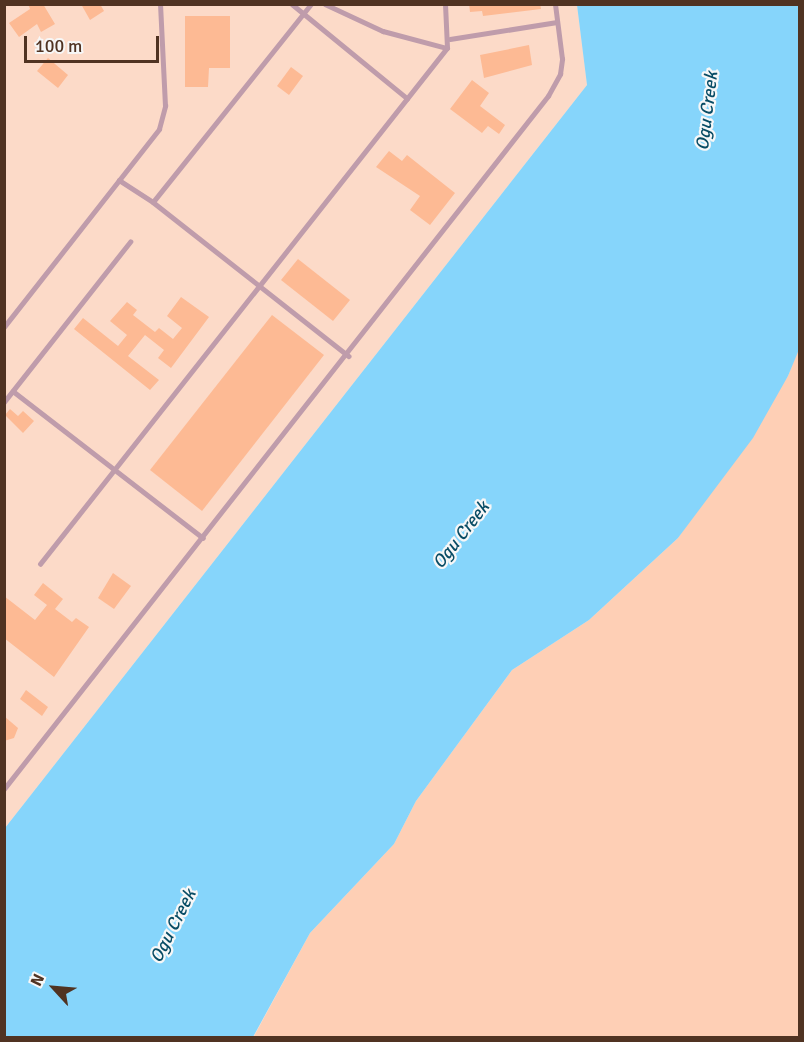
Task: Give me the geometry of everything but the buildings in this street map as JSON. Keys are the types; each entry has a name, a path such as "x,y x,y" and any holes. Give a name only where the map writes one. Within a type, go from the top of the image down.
{"lane":[{"path":"4,327 164,119 160,4"},
{"path":"292,4 300,13 407,98"},
{"path":"153,202 300,13 311,4"},
{"path":"325,4 383,31 447,48"},
{"path":"40,564 260,288 447,48 450,39 445,4"},
{"path":"5,786 349,356 556,85 562,58 555,4"},
{"path":"450,39 557,22"},
{"path":"119,180 153,202 349,356"},
{"path":"4,402 130,242"},
{"path":"13,391 117,469 203,538"}],"shaded area":[{"path":"5,5 577,5 587,85 5,828"},
{"path":"799,347 799,1037 253,1038 310,933 394,844 416,801 512,670 589,620 678,538 788,376"}],"water":[{"name":"Ogu Creek","path":"577,5 799,5 800,347 788,376 753,438 678,538 589,620 512,670 416,801 394,844 310,933 253,1037 5,1037 5,828 587,85"}]}
